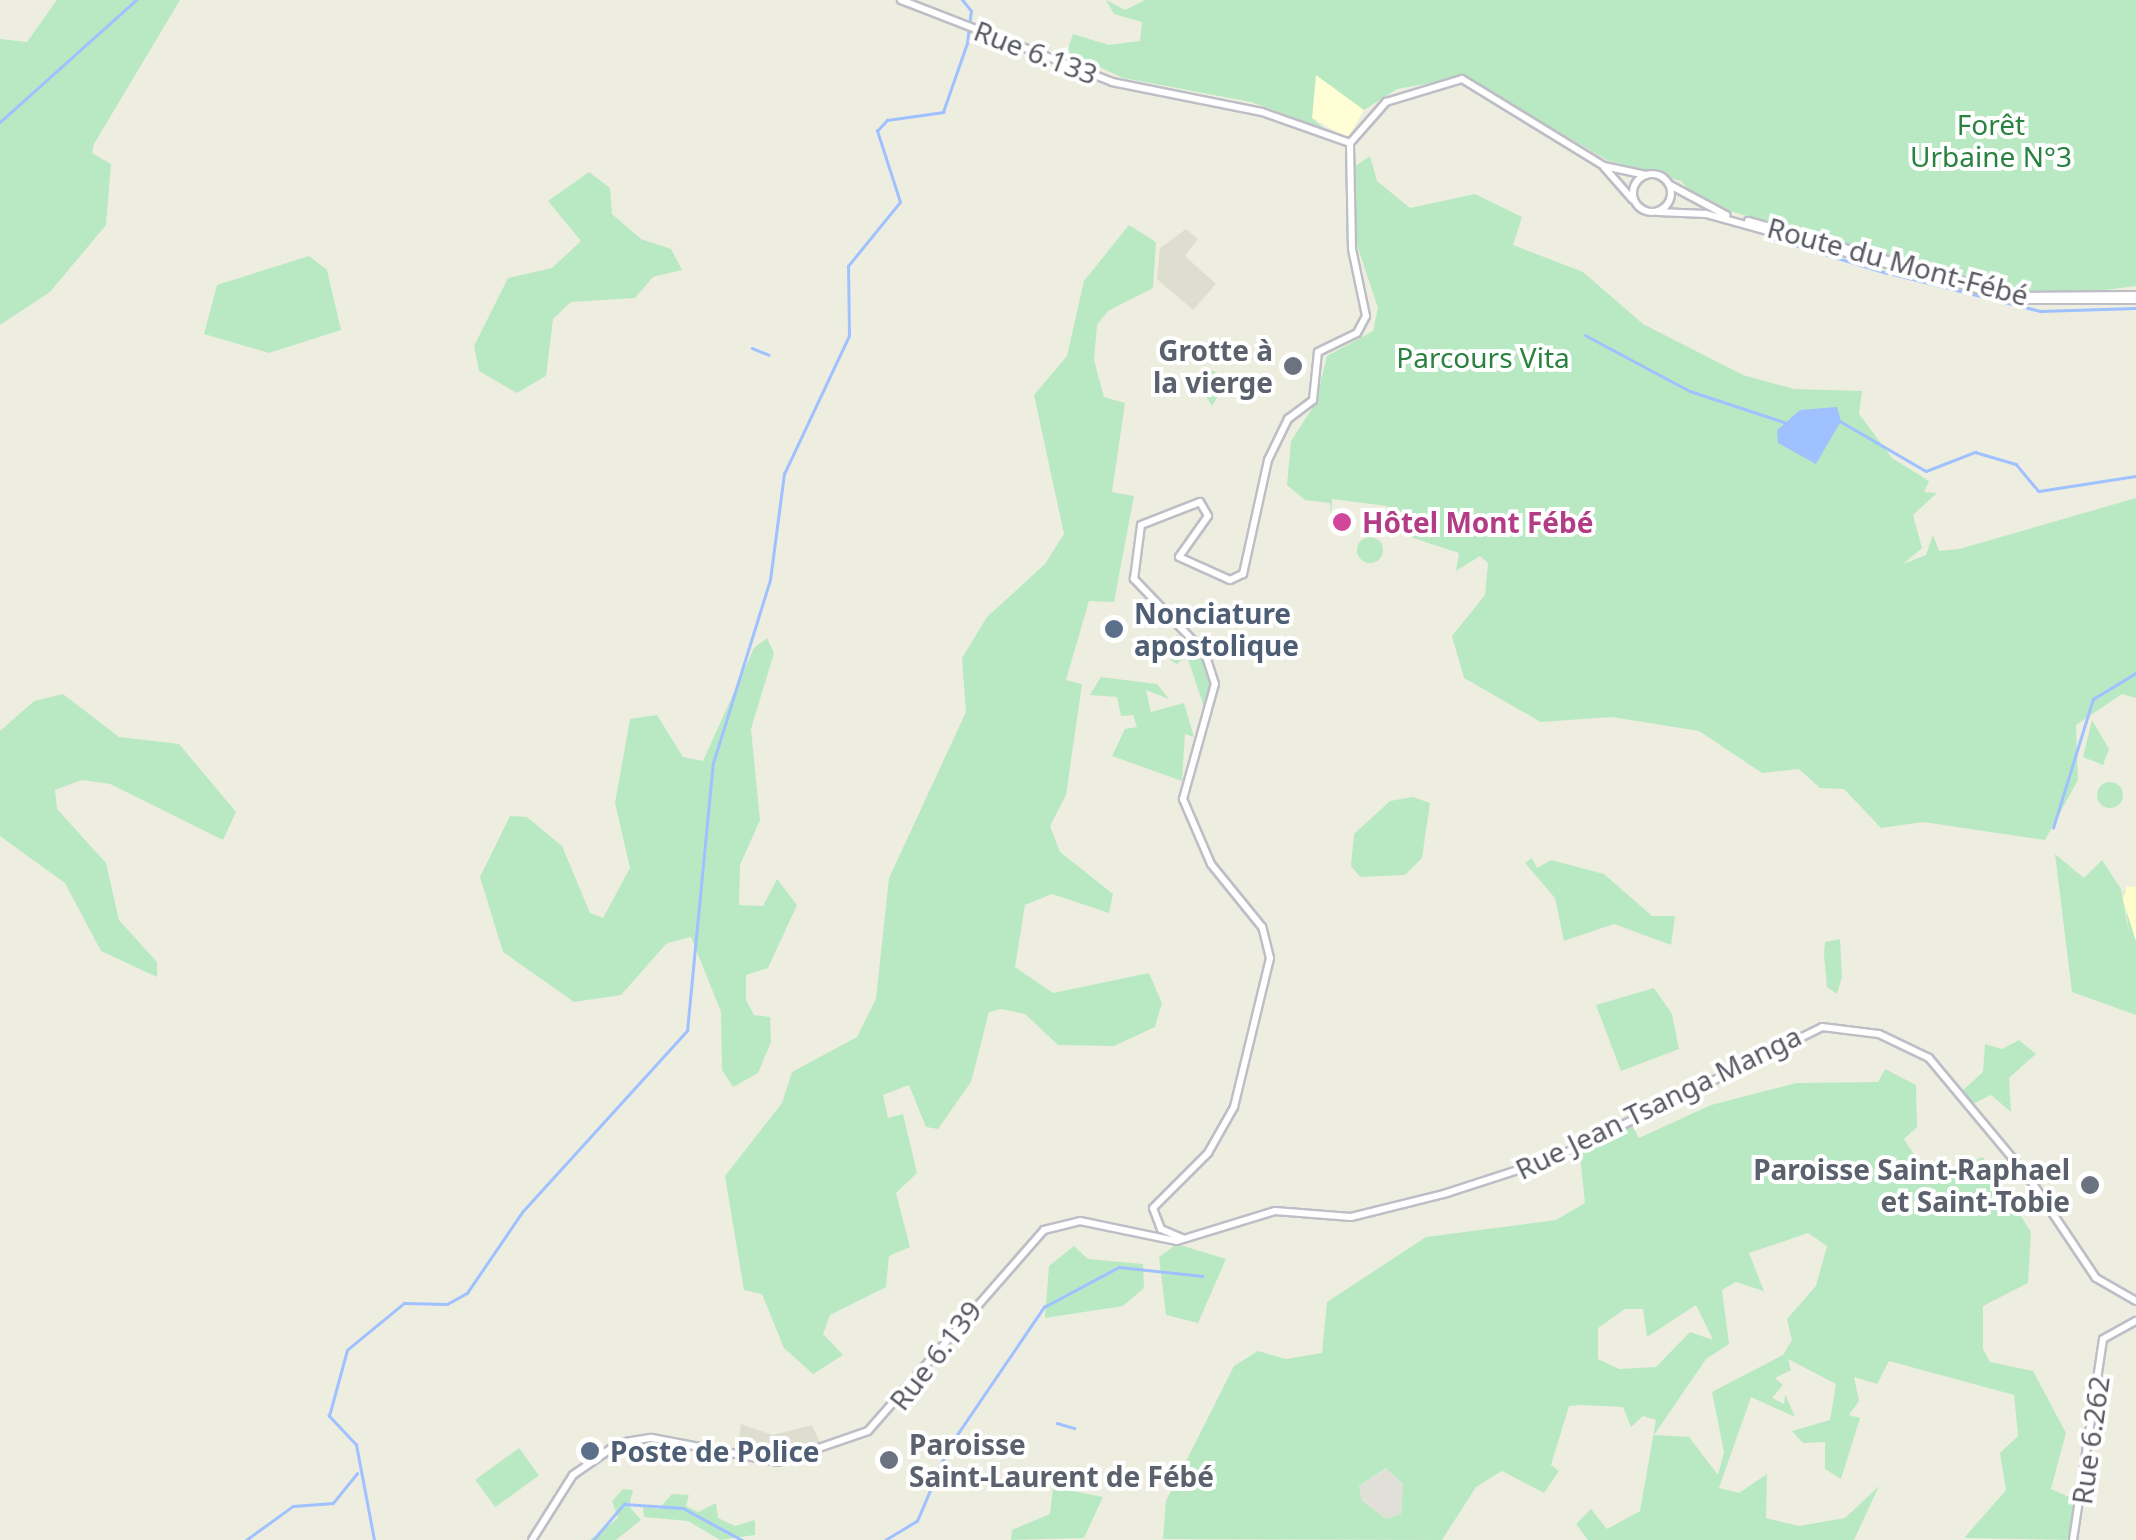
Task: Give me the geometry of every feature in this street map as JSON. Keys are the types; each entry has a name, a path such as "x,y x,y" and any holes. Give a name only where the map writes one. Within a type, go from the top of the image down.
{"street":[{"name":"Rue 6.133","path":"902,0 1173,99 1262,112 1350,142"},
{"path":"1188,1239 1160,1229 1154,1208 1208,1153 1234,1107 1270,958 1262,927 1211,864 1182,796 1204,746 1212,669 1136,581 1134,559 1145,520 1197,501 1208,516 1179,557 1230,580 1243,574 1268,460 1288,420 1313,400 1318,352 1356,332 1366,316 1352,249 1350,142 1397,95 1462,79 1604,166 1636,203 1658,212 1670,185"},
{"path":"1604,166 1646,175 1636,203"},
{"name":"Route du Mont-Fébé","path":"1646,175 1670,185 1696,206 1986,288 2037,298 2136,298"},
{"name":"Route du Mont-Fébé","path":"1658,212 1695,212 2016,300 2136,298"},
{"name":"Rue Jean Tsanga Manga","path":"1188,1239 1276,1210 1351,1217 1533,1167 1800,1032 1833,1026 1893,1038 1935,1064 2096,1278 2136,1301"},
{"name":"Rue 6.139","path":"532,1540 573,1474 619,1443 652,1438 778,1462 868,1431 1044,1230 1080,1220 1188,1239"},
{"name":"Rue 6.262","path":"2073,1540 2090,1475 2103,1339 2136,1321"}],"shaded area":[{"path":"1316,75 1364,110 1348,138 1312,118"},
{"path":"1186,229 1198,239 1185,256 1216,284 1193,310 1157,279 1160,248"},
{"path":"741,1424 773,1435 812,1425 820,1443 737,1449"},
{"path":"1387,1468 1403,1485 1401,1514 1386,1519 1362,1502 1359,1486"}],"green space":[{"path":"57,0 180,0 94,144 92,153 111,164 106,225 50,292 0,325 0,39 27,42"},
{"name":"Forêt Urbaine N°3","path":"1106,0 1125,10 1145,0 2136,0 2136,286 2066,295 1987,286 1699,202 1681,181 1607,160 1465,77 1397,89 1364,110 1316,75 1312,118 1325,129 1251,102 1123,78 1067,52 1073,34 1109,45 1140,41 1142,22 1114,14"},
{"name":"Parcours Vita","path":"1370,156 1377,181 1410,208 1475,194 1522,217 1513,245 1583,272 1643,324 1743,375 1794,389 1862,391 1859,414 1892,458 1929,481 1924,492 1937,493 1913,515 1922,548 1903,564 1926,555 1933,535 1939,551 1959,549 2136,498 2136,698 2122,694 2076,725 2078,780 2045,840 1923,822 1881,828 1844,789 1820,788 1799,769 1762,773 1699,731 1612,717 1541,722 1464,678 1452,636 1485,595 1488,563 1480,556 1456,571 1459,553 1389,530 1387,506 1332,499 1331,520 1330,503 1305,500 1287,485 1291,441 1315,404 1327,356 1373,331 1378,308 1356,242 1354,167"},
{"path":"589,172 610,188 612,214 641,239 671,249 682,270 653,277 635,298 571,302 553,319 546,376 517,393 479,371 474,346 508,278 552,268 581,241 548,201"},
{"path":"1129,225 1156,242 1153,288 1108,311 1097,325 1094,360 1104,397 1125,403 1112,492 1134,496 1114,602 1089,601 1066,680 1082,684 1066,795 1050,826 1060,852 1113,894 1109,913 1052,894 1025,905 1015,967 1053,993 1149,973 1162,1003 1155,1027 1114,1046 1058,1045 1025,1014 1001,1009 989,1012 971,1082 938,1129 926,1127 909,1085 883,1095 888,1118 903,1114 917,1173 896,1193 910,1247 889,1256 886,1287 830,1315 823,1334 843,1355 813,1374 784,1348 762,1294 744,1290 725,1176 782,1103 792,1072 857,1037 876,999 889,878 966,712 962,658 987,617 1045,564 1064,534 1034,395 1067,356 1084,281"},
{"path":"309,256 327,270 341,330 269,353 204,334 217,285"},
{"path":"1210,369 1227,379 1212,406 1207,398"},
{"path":"1370,537 1379,541 1383,550 1379,559 1370,563 1361,559 1357,550 1361,541"},
{"path":"1177,634 1202,653 1211,678 1205,710 1187,656 1195,648 1177,664 1170,660"},
{"path":"767,638 774,653 751,729 760,820 740,865 739,905 763,906 777,879 797,905 768,968 746,975 746,1000 754,1015 770,1017 771,1042 758,1073 733,1087 722,1070 721,1012 691,937 667,943 621,995 574,1002 503,952 480,877 510,816 527,817 562,846 590,913 603,918 630,868 615,803 630,719 657,715 683,757 703,761 754,648"},
{"path":"1101,677 1157,684 1169,699 1146,690 1151,712 1184,703 1194,737 1185,734 1182,781 1112,756 1125,729 1137,727 1133,715 1121,716 1117,697 1090,695"},
{"path":"63,694 119,737 179,744 236,812 223,840 110,784 82,780 55,790 57,809 106,863 119,920 157,962 157,977 101,951 65,883 0,836 0,731 34,701"},
{"path":"2092,720 2109,749 2103,765 2083,757"},
{"path":"2110,782 2119,786 2123,795 2119,804 2110,808 2101,804 2097,795 2101,786"},
{"path":"1413,797 1430,803 1422,858 1405,875 1360,877 1351,866 1354,834 1390,801"},
{"path":"2055,854 2084,878 2102,860 2121,889 2129,933 2124,892 2136,887 2136,1015 2072,992"},
{"path":"1532,858 1537,868 1551,860 1604,874 1652,916 1675,916 1671,945 1614,924 1564,941 1555,898 1525,863"},
{"path":"1840,939 1842,977 1837,994 1827,987 1824,955 1825,942"},
{"path":"1654,988 1672,1014 1679,1049 1621,1071 1596,1005"},
{"path":"2019,1040 2036,1054 2009,1078 2011,1112 1991,1095 1971,1105 1962,1091 1983,1072 1985,1044 2002,1049"},
{"path":"1885,1069 1916,1085 1917,1127 1904,1139 1929,1178 1983,1157 2031,1232 2028,1283 1983,1306 1983,1349 1990,1362 2033,1371 2066,1433 2051,1489 2083,1503 2073,1540 1964,1538 2006,1490 2000,1453 2018,1436 2014,1395 1889,1361 1877,1384 1854,1377 1859,1401 1849,1415 1860,1418 1841,1479 1825,1469 1825,1442 1803,1443 1792,1431 1830,1420 1836,1384 1788,1359 1791,1370 1775,1378 1783,1385 1772,1398 1784,1404 1785,1394 1795,1417 1751,1397 1719,1488 1739,1493 1767,1474 1766,1518 1799,1526 1845,1518 1879,1486 1854,1540 1588,1540 1576,1524 1591,1509 1607,1529 1640,1511 1656,1420 1643,1416 1631,1427 1623,1407 1581,1405 1569,1406 1551,1465 1559,1471 1544,1493 1502,1471 1476,1487 1442,1540 1163,1539 1166,1501 1234,1366 1258,1351 1286,1359 1322,1353 1327,1302 1426,1237 1556,1220 1585,1203 1579,1146 1630,1122 1639,1138 1711,1105 1797,1083 1878,1082","holes":["1808,1233 1827,1246 1816,1286 1787,1319 1792,1340 1783,1355 1712,1392 1724,1452 1718,1475 1689,1437 1654,1435 1706,1359 1729,1344 1722,1290 1736,1282 1764,1291 1749,1253","1696,1305 1713,1340 1690,1332 1656,1367 1619,1369 1598,1359 1598,1328 1625,1309 1643,1309 1647,1337","1386,1468 1403,1484 1401,1514 1386,1519 1362,1501 1359,1486"]},
{"path":"1177,1244 1226,1259 1198,1323 1166,1315 1159,1257"},
{"path":"1074,1246 1088,1259 1143,1264 1144,1288 1123,1306 1045,1318 1049,1266"},
{"path":"519,1448 539,1476 495,1507 475,1480"},
{"path":"1053,1487 1103,1497 1084,1538 1011,1540 1012,1530 1050,1514"},
{"path":"623,1489 633,1490 629,1506 641,1520 616,1540 590,1540 618,1518 612,1501"},
{"path":"672,1494 689,1495 686,1506 698,1512 716,1503 718,1518 735,1526 755,1520 755,1535 720,1540 688,1521 644,1517 643,1507 659,1509"}],"sand":[{"path":"2127,886 2136,887 2136,941 2123,900"}],"water":[{"path":"1837,407 1841,421 1816,464 1778,443 1777,430 1800,410"}],"waterway":[{"path":"0,122 136,0"},
{"path":"374,1540 356,1445 329,1416 347,1350 404,1303 447,1304 467,1293 523,1211 687,1031 713,763 770,580 784,474 849,336 848,266 900,202 877,131 887,120 943,112 967,43 971,11 962,0"},
{"path":"1768,237 1887,273"},
{"path":"1893,274 2040,311 2136,308"},
{"path":"1585,335 1690,391 1784,422"},
{"path":"752,348 769,355"},
{"path":"1840,421 1926,471 1975,452 2016,464 2039,491 2136,476"},
{"path":"2053,828 2093,699 2136,673"},
{"path":"885,1540 917,1521 948,1448 1044,1307 1119,1267 1203,1276"},
{"path":"1057,1423 1074,1428"},
{"path":"246,1540 293,1506 333,1503 357,1473"},
{"path":"593,1540 624,1504 683,1508 742,1540"}],"place":[{"name":"Grotte à la vierge","path":"1293,366"},
{"name":"Hôtel Mont Fébé","path":"1342,522"},
{"name":"Nonciature apostolique","path":"1114,629"},
{"name":"Paroisse Saint-Raphael et Saint-Tobie","path":"2090,1185"},
{"name":"Poste de Police","path":"590,1451"},
{"name":"Paroisse Saint-Laurent de Fébé","path":"889,1460"}]}
